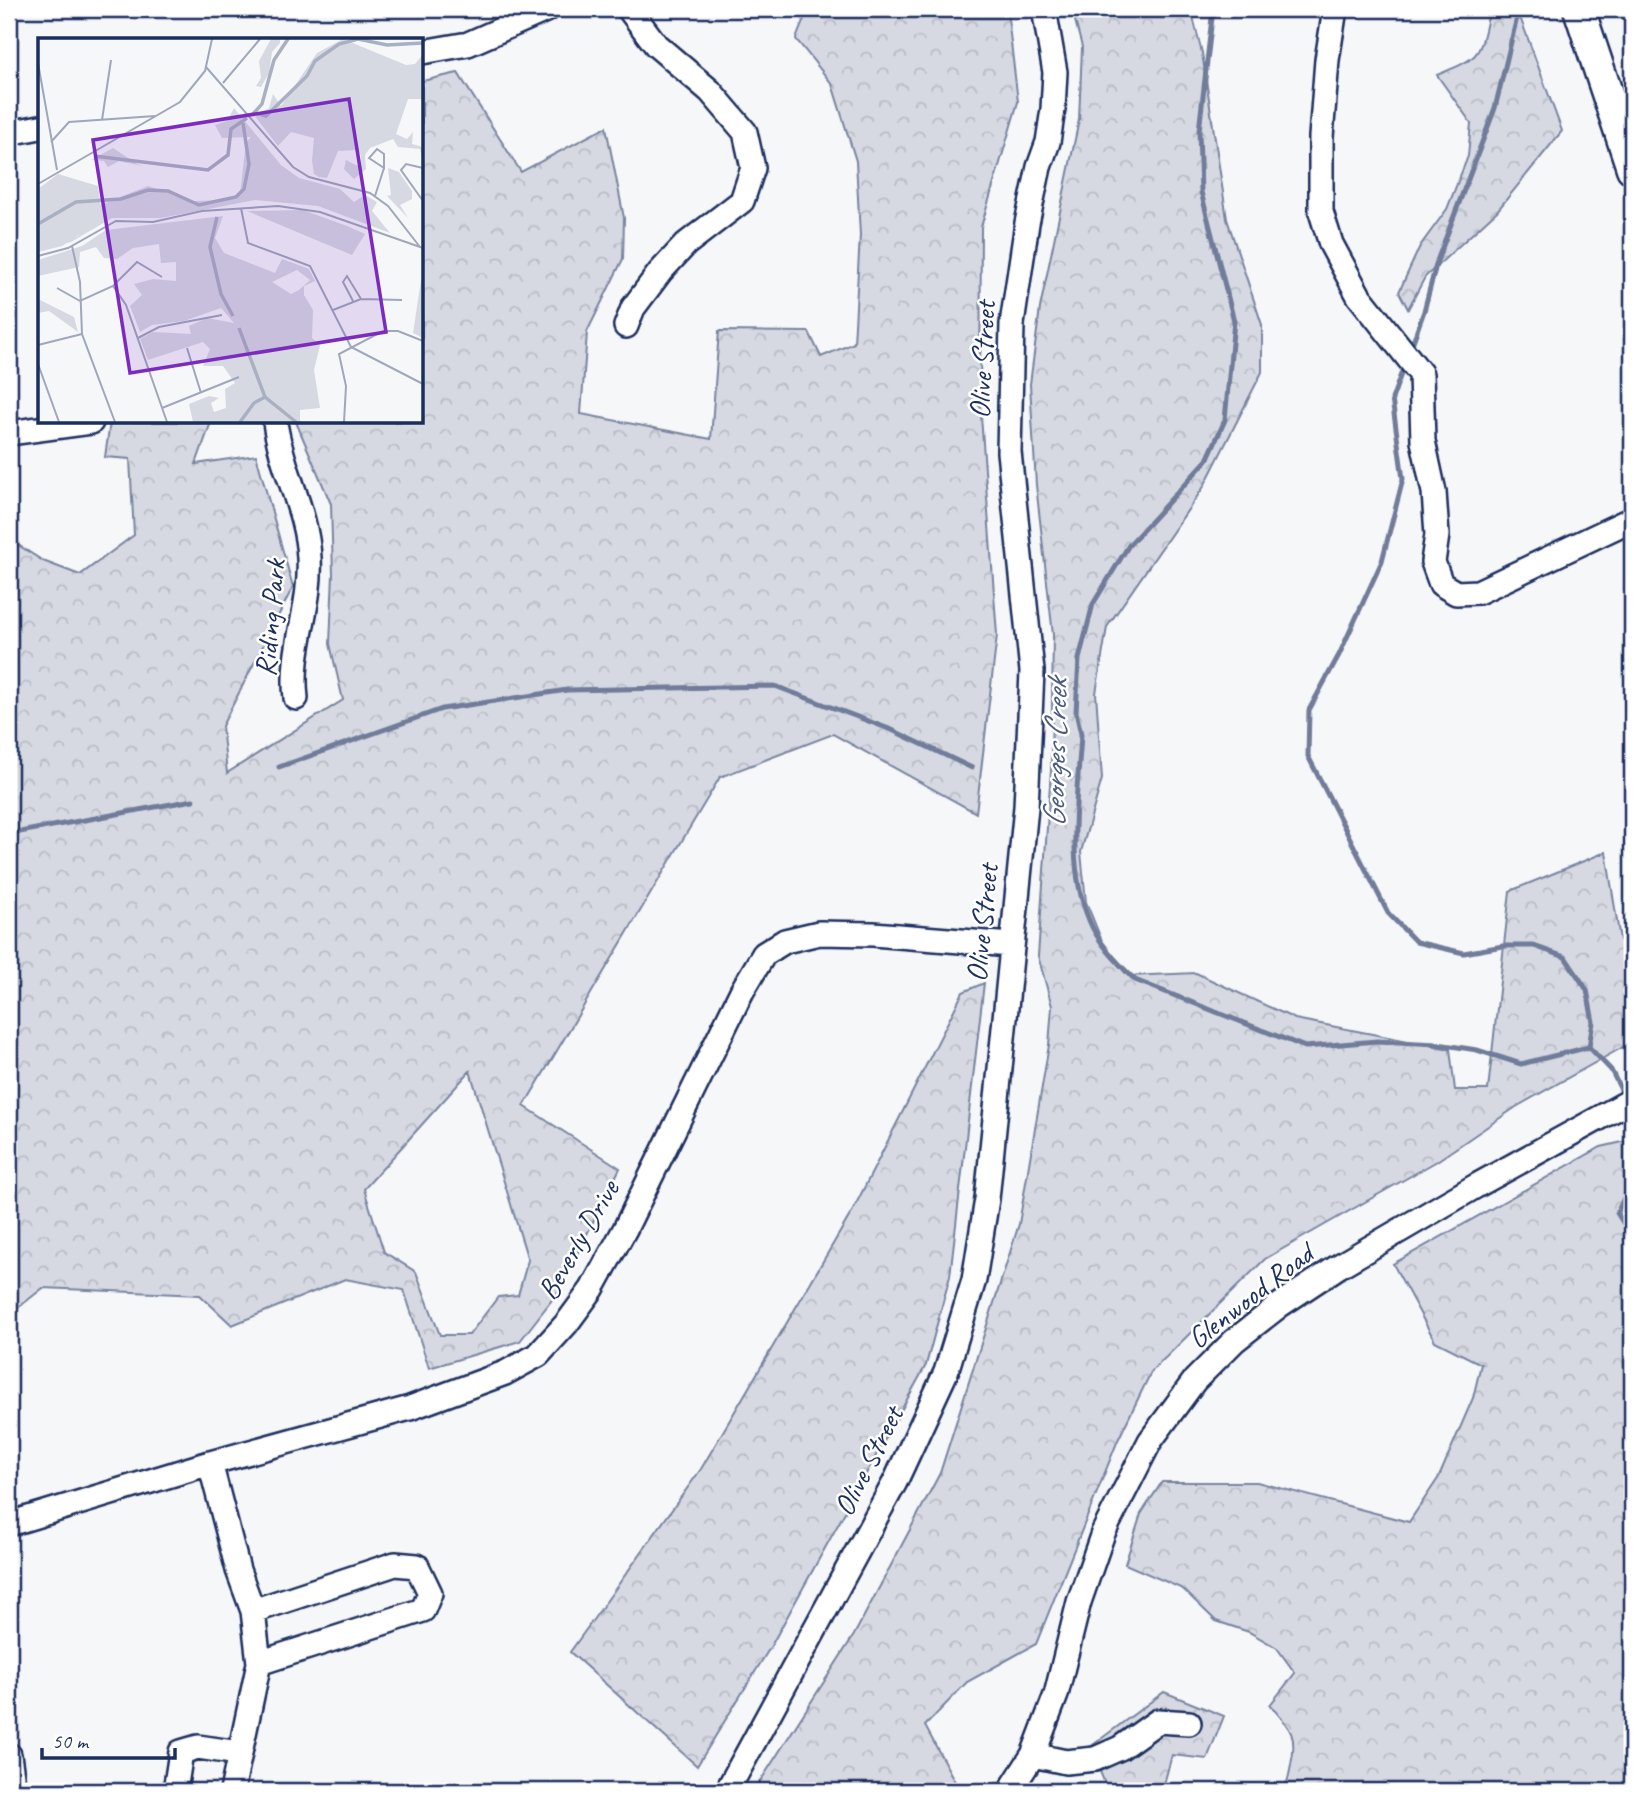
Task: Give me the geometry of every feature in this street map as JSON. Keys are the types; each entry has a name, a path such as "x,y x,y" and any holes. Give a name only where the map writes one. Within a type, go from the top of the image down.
{"main road":[{"path":"1578,9 1632,168"}],"street":[{"path":"424,52 468,44 548,9"},
{"path":"625,326 633,308 660,272 686,244 742,201 753,168 745,132 710,91 656,45 629,9"},
{"name":"Olive Street","path":"727,1791 895,1482 946,1372 974,1280 987,1199 1026,807 1032,671 1009,452 1012,324 1027,223 1039,167 1048,142 1053,109 1055,72 1044,9"},
{"path":"1335,9 1326,60 1321,212 1331,244 1359,296 1421,374 1423,441 1434,492 1437,535 1433,562 1441,584 1456,593 1478,592 1632,519"},
{"path":"9,133 38,127"},
{"path":"9,433 75,424"},
{"name":"Riding Park","path":"276,424 305,527 309,558 309,593 297,641 293,675 296,698"},
{"name":"Beverly Drive","path":"9,1524 210,1463 410,1408 505,1373 538,1355 567,1323 592,1289 742,991 764,954 785,941 819,933 873,934 1011,945"},
{"name":"Glenwood Road","path":"1010,1791 1033,1755 1056,1695 1079,1602 1103,1533 1150,1441 1195,1380 1234,1341 1280,1305 1339,1266 1632,1100"},
{"path":"210,1463 238,1570 253,1611 258,1664 232,1791"},
{"path":"253,1611 395,1564 417,1566 430,1593 423,1610 258,1664"},
{"path":"1033,1755 1066,1762 1095,1759 1120,1748 1158,1721 1189,1723"},
{"path":"175,1791 181,1752 198,1747 239,1753"},
{"path":"9,1755 14,1791"}],"green space":[{"path":"808,9 1007,9 1018,102 981,227 980,402 997,635 976,813 833,734 720,777 524,1106 620,1168 558,1292 520,1341 429,1368 404,1290 345,1279 232,1325 200,1295 43,1288 9,1315 9,539 43,561 80,575 134,535 130,459 105,457 110,424 210,424 196,464 256,455 293,587 222,726 227,773 343,700 330,644 333,574 331,504 297,424 424,424 424,81 458,73 521,172 606,127 624,218 623,259 587,332 581,414 711,439 719,331 809,332 821,357 854,343 860,235 856,161 832,84 796,39","holes":["470,1071 528,1260 518,1295 498,1297 469,1335 440,1335 416,1272 384,1252 364,1189"]},
{"path":"1072,9 1191,9 1202,53 1227,219 1262,325 1262,372 1203,488 1107,627 1096,693 1102,779 1081,852 1086,902 1106,951 1128,976 1196,973 1295,1019 1450,1049 1455,1090 1488,1090 1510,891 1606,852 1620,940 1632,948 1632,1042 1516,1107 1437,1161 1265,1259 1151,1372 1118,1440 1036,1644 967,1682 925,1726 960,1791 754,1791 854,1635 940,1473 1019,1224 1049,1045 1052,1006 1038,956 1051,770 1053,635 1036,485 1030,384 1040,308 1079,120 1082,47"},
{"path":"1490,9 1517,9 1562,131 1497,211 1425,277 1408,309 1399,292 1420,246 1447,209 1468,156 1471,123 1437,75 1464,63 1477,52"},
{"path":"984,983 950,1276 926,1365 771,1646 697,1766 570,1652 701,1469 853,1210 963,992"},
{"path":"1631,1140 1632,1791 1282,1791 1290,1772 1293,1738 1270,1705 1295,1673 1277,1648 1249,1632 1216,1621 1183,1589 1125,1564 1141,1514 1162,1482 1257,1482 1409,1522 1439,1477 1473,1398 1481,1364 1435,1341 1393,1264 1601,1147"},
{"path":"1164,1692 1224,1716 1207,1759 1172,1755 1162,1791 1108,1791 1090,1747"}],"waterway":[{"name":"Georges Creek","path":"1213,9 1199,131 1201,192 1234,321 1225,420 1207,460 1129,545 1093,604 1079,659 1076,712 1081,734 1075,852 1077,875 1089,920 1103,945 1135,980 1305,1047 1377,1041 1438,1044 1477,1050 1521,1064 1589,1047"},
{"path":"1410,350 1437,261 1495,108 1519,9"},
{"path":"1405,363 1392,399 1403,479 1382,561 1339,655 1309,710 1308,756 1388,913 1416,942 1464,953 1503,946 1534,946 1565,957 1587,990 1593,1022 1589,1047"},
{"path":"279,767 442,709 567,690 775,686 892,730 972,768"},
{"path":"9,834 193,800"},
{"name":"Georges Creek","path":"1589,1047 1611,1070 1625,1098"},
{"name":"Georges Creek","path":"1632,1180 1617,1213 1632,1237"}]}
